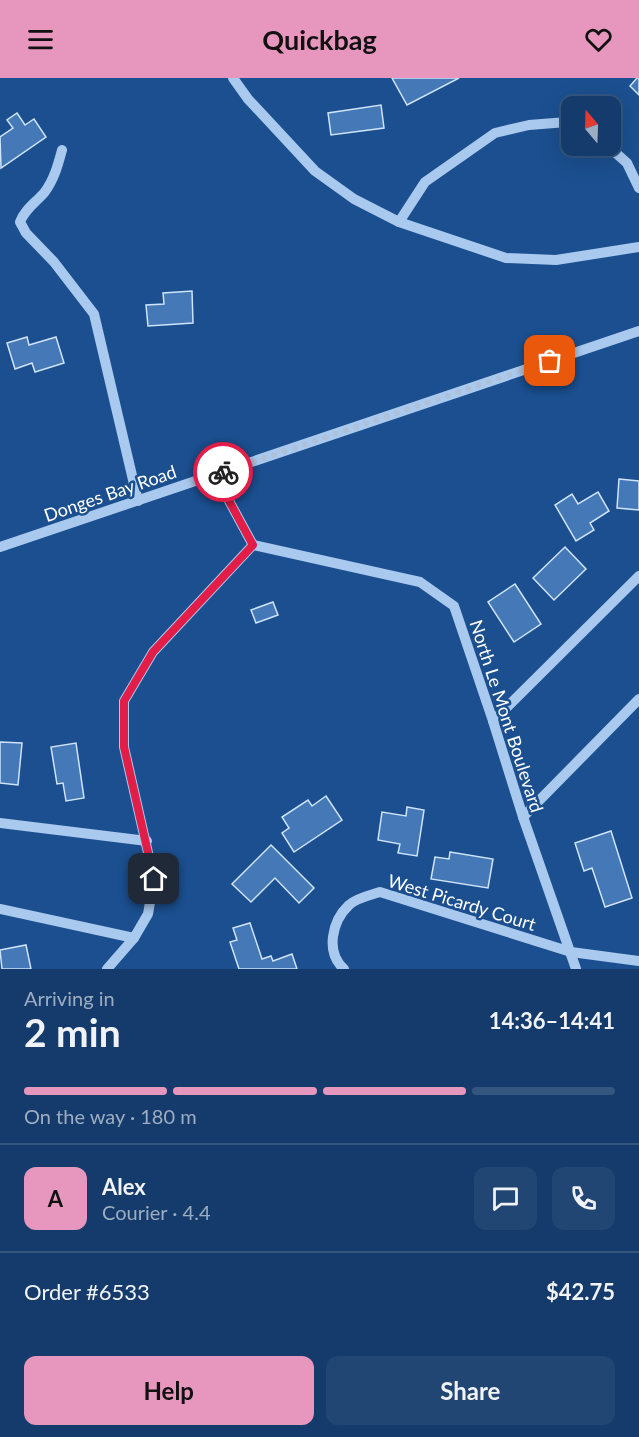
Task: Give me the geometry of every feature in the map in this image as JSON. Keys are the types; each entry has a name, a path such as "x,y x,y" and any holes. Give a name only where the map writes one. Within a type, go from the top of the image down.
{"street":[{"path":"233,78 248,99 315,171 354,199 399,222 506,258 556,260 639,248"},
{"path":"399,222 425,182 495,133 529,125 561,122"},
{"path":"62,150 56,173 44,192 24,212 20,222 26,233 54,262 94,314 138,501"},
{"path":"619,156 627,163 639,188"},
{"name":"Donges Bay Road","path":"0,547 639,331"},
{"path":"107,969 134,938 148,914 154,879 124,747 124,701 153,652 253,545 215,475"},
{"name":"North Le Mont Boulevard","path":"253,545 420,582 454,606 494,722 523,817 576,969"},
{"path":"494,722 639,576"},
{"path":"523,817 639,699"},
{"path":"0,823 147,841"},
{"name":"West Picardy Court","path":"344,969 340,966 331,947 333,929 349,904 380,892 571,952 639,961"},
{"path":"0,909 134,938"}],"building":[{"path":"392,78 459,78 407,105"},
{"path":"639,78 639,95 630,86"},
{"path":"381,105 384,128 331,135 328,113"},
{"path":"17,113 25,125 34,119 46,137 1,168 0,137 13,128 7,120"},
{"path":"192,291 193,323 148,326 146,305 164,304 163,293"},
{"path":"27,337 29,345 56,337 64,363 35,372 32,363 15,369 7,343"},
{"path":"619,479 639,481 639,510 617,508"},
{"path":"598,492 609,511 590,523 594,530 576,541 555,505 572,494 578,504"},
{"path":"565,547 586,569 554,600 533,578"},
{"path":"515,584 541,624 514,642 488,602"},
{"path":"273,602 278,615 256,623 251,610"},
{"path":"0,742 22,743 18,785 0,783"},
{"path":"76,743 84,798 66,801 63,783 57,784 51,747"},
{"path":"326,796 342,820 294,852 282,833 289,828 282,817 308,800 312,806"},
{"path":"407,807 424,810 417,856 398,853 400,844 378,840 382,812 406,816"},
{"path":"611,831 632,898 605,907 592,868 584,871 575,843"},
{"path":"271,845 314,888 299,903 275,878 251,902 232,884"},
{"path":"450,852 493,859 488,888 431,879 435,857 449,859"},
{"path":"250,923 262,959 271,956 273,961 292,954 297,969 239,969 230,942 237,940 233,928"},
{"path":"26,945 31,969 2,969 0,950"}],"way so far":[{"path":"223,472 550,361"}],"route":[{"path":"154,879 124,747 124,701 153,652 253,545 215,475 223,472"}]}
